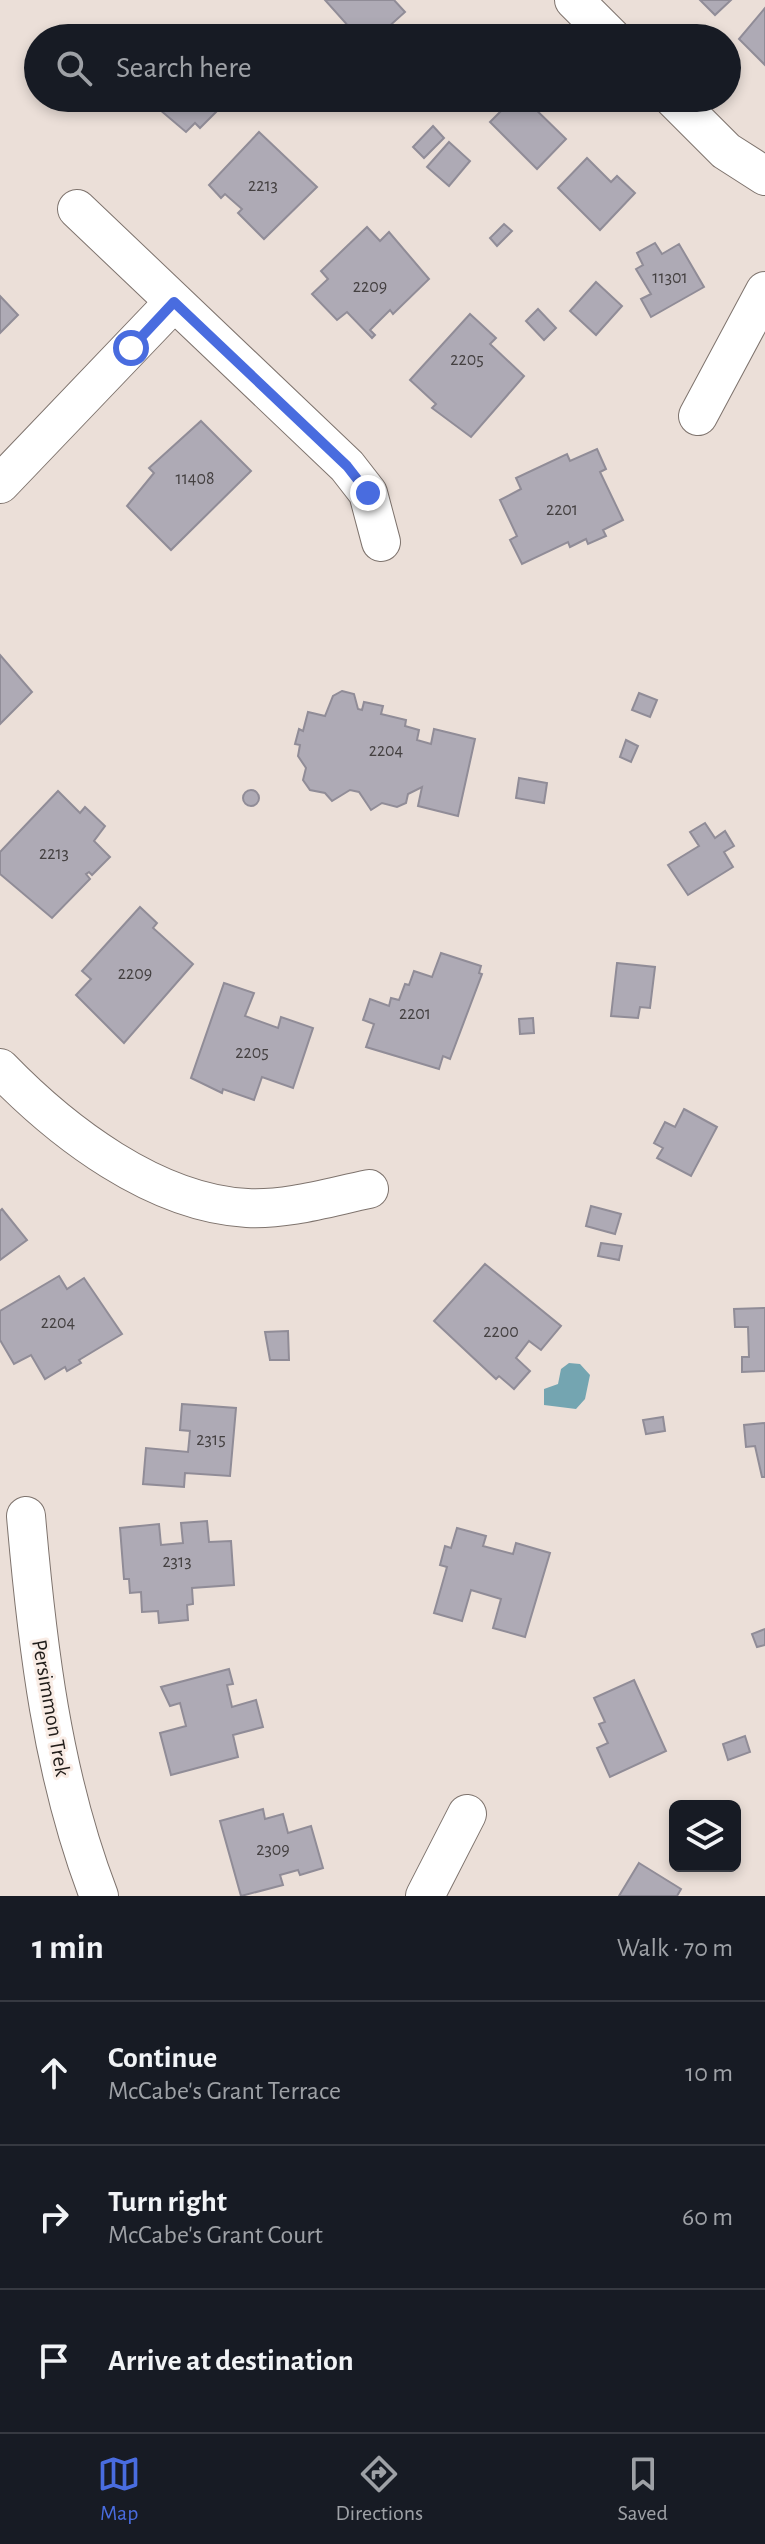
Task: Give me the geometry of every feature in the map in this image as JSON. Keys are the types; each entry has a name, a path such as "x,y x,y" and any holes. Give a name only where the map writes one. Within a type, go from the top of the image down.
{"street":[{"path":"574,0 598,24"},
{"path":"687,112 726,151 765,176"},
{"path":"77,209 347,466 368,493 381,542"},
{"path":"698,416 765,291"},
{"path":"0,484 174,302"},
{"path":"0,1068 25,1094 104,1154 165,1187 248,1208 286,1206 369,1189"},
{"name":"Persimmon Trek","path":"26,1516 36,1630 50,1711 66,1792 99,1896"},
{"path":"425,1896 467,1814"}],"water":[{"path":"569,1363 580,1364 590,1375 585,1399 576,1409 544,1405 544,1389 558,1384 561,1369"}],"building":[{"path":"325,0 394,0 405,12 392,24 346,24"},
{"path":"700,0 731,0 715,15"},
{"path":"765,8 765,65 741,41 741,37"},
{"path":"162,112 216,112 200,128 195,123 186,132"},
{"path":"500,112 538,112 566,139 537,169 490,122"},
{"path":"433,126 444,138 424,158 413,147"},
{"path":"259,132 317,187 264,239 238,213 242,209 225,194 221,198 209,185"},
{"path":"449,142 470,161 449,186 427,167"},
{"path":"587,158 611,182 617,176 635,193 600,230 558,188"},
{"path":"504,224 512,231 497,246 490,238"},
{"path":"367,227 380,241 389,232 429,279 393,314 390,310 370,330 375,335 372,338 347,312 337,320 312,294 328,279 321,271"},
{"path":"655,243 662,254 679,244 704,287 651,317 641,299 651,294 636,269 643,265 637,253"},
{"path":"596,282 622,306 596,335 570,311"},
{"path":"0,296 18,315 0,333"},
{"path":"538,309 556,328 544,340 526,321"},
{"path":"470,314 496,338 490,344 524,376 471,437 432,408 436,404 410,380"},
{"path":"201,421 251,471 171,550 127,506 154,473 149,468"},
{"path":"597,449 606,469 600,472 623,520 603,530 606,536 588,544 586,539 570,547 568,542 522,564 510,540 517,536 500,500 521,489 516,478 567,454 570,461"},
{"path":"0,655 32,692 0,724"},
{"path":"342,691 354,694 358,709 362,710 364,702 383,706 381,714 406,720 405,726 419,730 417,740 431,744 434,729 475,739 458,816 418,806 422,787 408,794 406,803 397,807 382,803 371,810 359,792 350,790 332,801 325,793 310,790 303,780 306,768 298,756 300,745 295,744 299,729 303,731 308,712 325,716 333,696"},
{"path":"639,693 657,700 650,717 632,710"},
{"path":"626,740 638,746 631,762 620,757"},
{"path":"519,778 547,783 544,803 516,798"},
{"path":"251,790 257,792 257,804 251,806 245,804 243,798 245,792"},
{"path":"58,791 80,813 85,807 105,826 94,841 110,857 92,875 89,872 86,874 90,879 52,918 0,874 0,852"},
{"path":"705,823 715,838 725,831 734,846 724,852 733,867 688,895 668,865 699,846 690,832"},
{"path":"140,907 157,923 153,928 193,964 124,1043 76,995 91,979 82,971"},
{"path":"441,953 481,966 479,973 482,974 450,1059 443,1056 439,1069 366,1047 374,1024 363,1020 370,999 389,1006 391,998 399,1000 414,971 432,977"},
{"path":"617,963 655,967 650,1008 640,1007 638,1018 611,1016"},
{"path":"224,983 254,993 245,1016 278,1028 281,1017 313,1028 293,1088 262,1077 254,1100 223,1089 222,1093 191,1078"},
{"path":"533,1018 534,1033 520,1034 519,1019"},
{"path":"684,1109 717,1127 691,1176 657,1158 663,1148 654,1143 665,1122 675,1127"},
{"path":"591,1206 621,1214 615,1234 586,1226"},
{"path":"2,1209 27,1240 0,1260 0,1211"},
{"path":"601,1243 622,1246 619,1260 598,1256"},
{"path":"485,1264 561,1326 541,1350 529,1341 516,1358 530,1371 514,1389 499,1376 496,1379 434,1321"},
{"path":"59,1276 67,1289 84,1278 122,1334 79,1360 81,1363 67,1371 65,1367 45,1379 31,1355 14,1364 0,1340 0,1311"},
{"path":"765,1308 765,1371 742,1372 742,1357 749,1357 748,1327 735,1327 734,1309"},
{"path":"288,1331 289,1360 270,1360 265,1332"},
{"path":"182,1404 236,1408 230,1476 185,1473 184,1487 143,1484 146,1448 188,1452 190,1431 180,1430"},
{"path":"663,1417 665,1431 646,1434 643,1420"},
{"path":"765,1423 765,1477 762,1477 755,1446 746,1447 744,1425"},
{"path":"207,1521 209,1542 231,1541 234,1585 192,1588 193,1604 187,1605 188,1620 159,1623 158,1611 142,1612 141,1592 130,1593 129,1579 124,1579 120,1528 159,1524 161,1545 183,1543 181,1523"},
{"path":"457,1528 486,1536 483,1546 513,1554 516,1543 550,1553 525,1637 493,1628 501,1599 471,1590 462,1621 434,1613 447,1567 440,1565 445,1546 451,1548"},
{"path":"765,1629 765,1645 757,1647 752,1634"},
{"path":"229,1669 233,1684 227,1685 232,1707 256,1700 263,1727 233,1735 238,1757 171,1775 160,1733 186,1726 180,1703 170,1706 161,1687"},
{"path":"634,1680 666,1751 610,1777 597,1748 608,1743 599,1724 605,1722 594,1698"},
{"path":"745,1736 750,1752 728,1760 723,1744"},
{"path":"263,1809 265,1819 283,1814 288,1833 311,1826 323,1868 300,1875 298,1870 280,1875 283,1885 241,1896 220,1821"},
{"path":"639,1863 681,1889 677,1896 619,1896"}],"route":[{"path":"131,348 174,302 347,466 368,493"}]}
